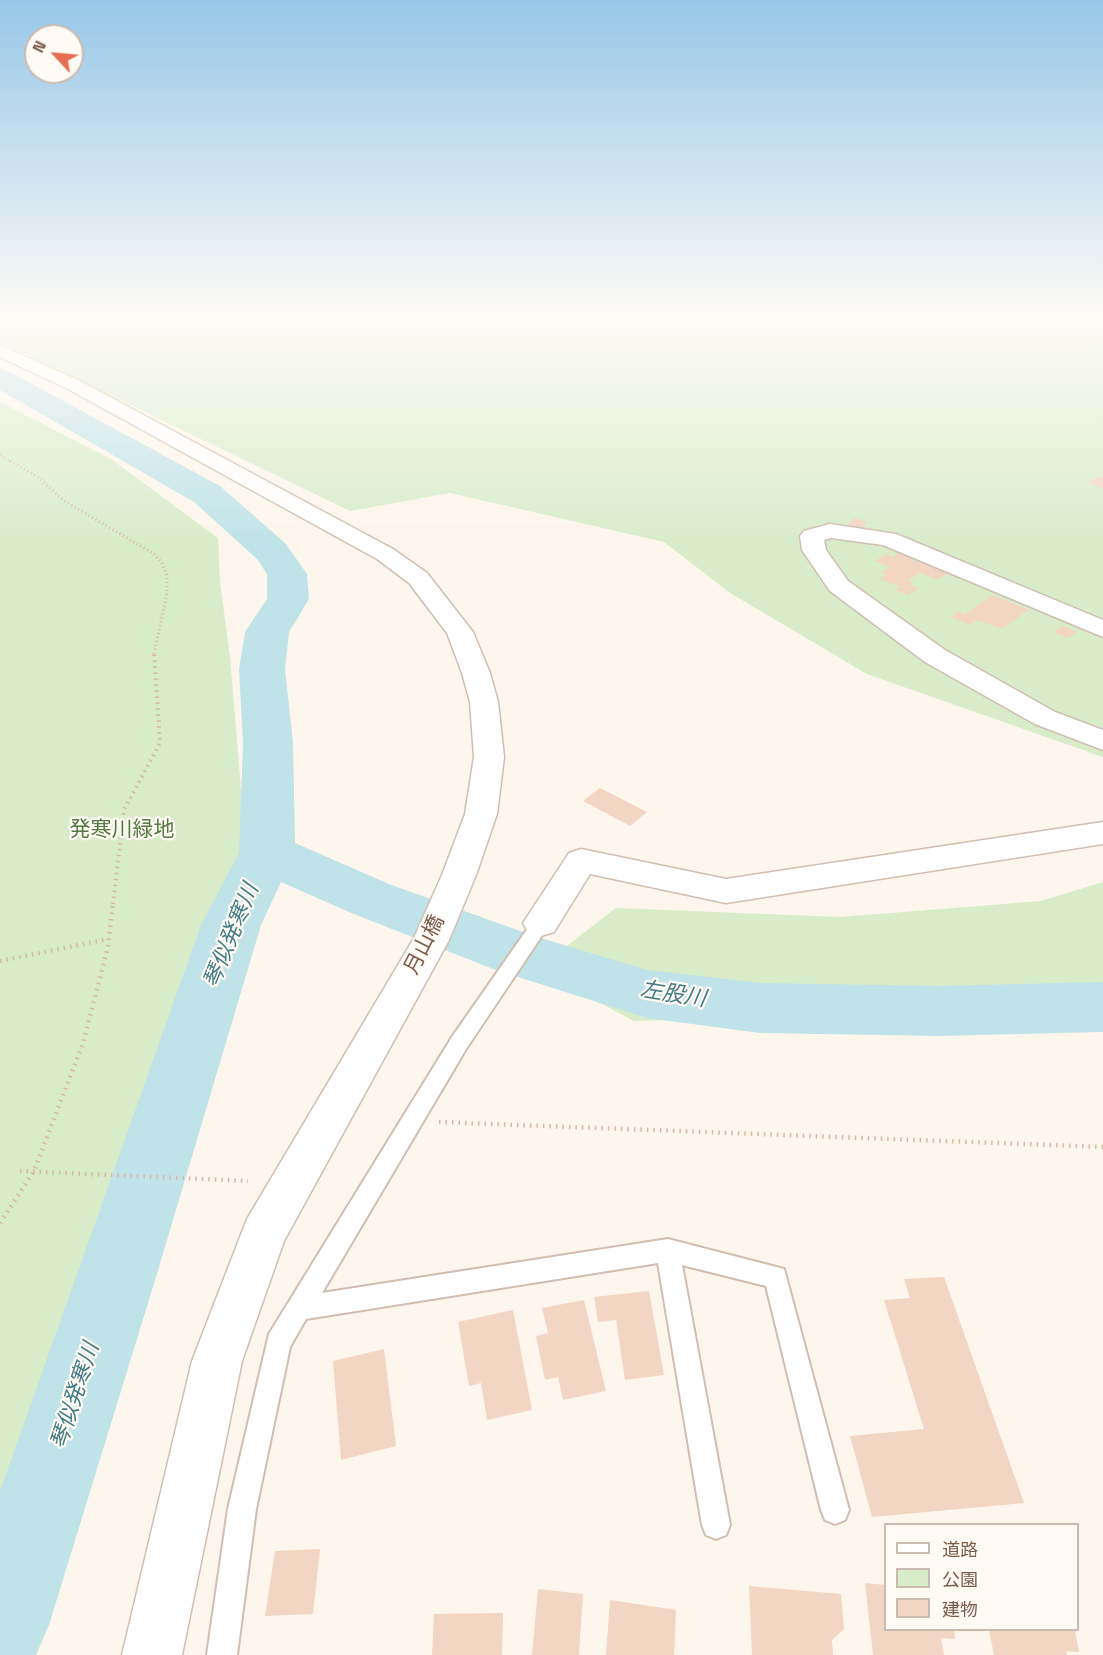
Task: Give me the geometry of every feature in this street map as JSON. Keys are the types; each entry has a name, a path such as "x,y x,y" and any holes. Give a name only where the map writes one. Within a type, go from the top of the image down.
{"street":[{"name":"月山橋","path":"85,391 385,554 418,578 460,632 476,673 484,702 489,757 481,814 459,875 431,940 263,1234 217,1361 153,1655"},
{"path":"1097,622 888,539 830,531 812,536 814,550 839,586 935,656 1045,718 1103,741"},
{"path":"541,923 581,861 726,891 1103,833"}],"lane":[{"path":"222,1655 242,1509 278,1343 459,1042 541,923"},
{"path":"299,1308 668,1250 776,1277 835,1510"},
{"path":"668,1250 716,1525"}],"path":[{"path":"0,455 38,477 63,500 154,554 162,563 167,575 167,593 153,658 160,743 124,810 108,939 83,1043 34,1171 0,1223"},
{"path":"0,961 108,939"},
{"path":"411,1121 726,1135 1103,1147"},
{"path":"20,1171 248,1181"}],"green space":[{"path":"102,391 1103,391 1103,757 867,674 730,593 664,542 450,493 350,511"},
{"name":"発寒川緑地","path":"0,402 111,459 218,538 220,582 230,657 246,849 172,1041 0,1517"},
{"path":"1103,882 1103,997 1051,991 847,1016 634,1021 537,969 616,908 840,917 1041,901"}],"building":[{"path":"1103,476 1103,489 1087,482"},
{"path":"854,518 867,522 861,528 848,525"},
{"path":"901,551 914,558 911,560 920,563 924,561 951,571 938,580 920,573 908,581 913,583 910,585 919,588 908,595 895,590 900,587 880,579 886,574 882,572 890,567 875,561 886,554 893,557"},
{"path":"992,595 1029,610 1001,629 978,620 970,625 951,617 959,611 965,614"},
{"path":"1063,626 1077,632 1067,638 1053,632"},
{"path":"600,788 647,812 630,826 583,801"},
{"path":"944,1277 1024,1503 872,1517 850,1436 924,1429 884,1300 910,1298 904,1279"},
{"path":"649,1291 664,1375 625,1380 616,1320 598,1322 594,1297"},
{"path":"584,1300 606,1391 563,1400 558,1377 545,1380 536,1336 548,1333 542,1308"},
{"path":"513,1310 532,1410 487,1420 481,1383 469,1386 458,1322"},
{"path":"384,1349 396,1446 341,1460 333,1361"},
{"path":"320,1549 313,1614 265,1616 275,1551"},
{"path":"865,1583 884,1585 884,1631 954,1631 955,1639 941,1638 944,1655 873,1655"},
{"path":"749,1586 841,1594 844,1629 832,1640 833,1655 752,1655"},
{"path":"538,1589 583,1594 579,1655 532,1655"},
{"path":"610,1600 676,1610 674,1655 606,1655"},
{"path":"503,1613 502,1655 432,1655 434,1614"},
{"path":"989,1631 1075,1631 1079,1652 1066,1651 1067,1655 994,1655"}],"waterway":[{"name":"琴似発寒川","path":"24,391 207,494 271,551 287,574 288,599 267,632 262,669 268,743 267,853"},
{"name":"琴似発寒川","path":"0,1625 117,1277 231,925 267,853"},
{"name":"左股川","path":"267,853 369,898 515,953 647,994 760,1008 939,1011 1103,1007"}]}
